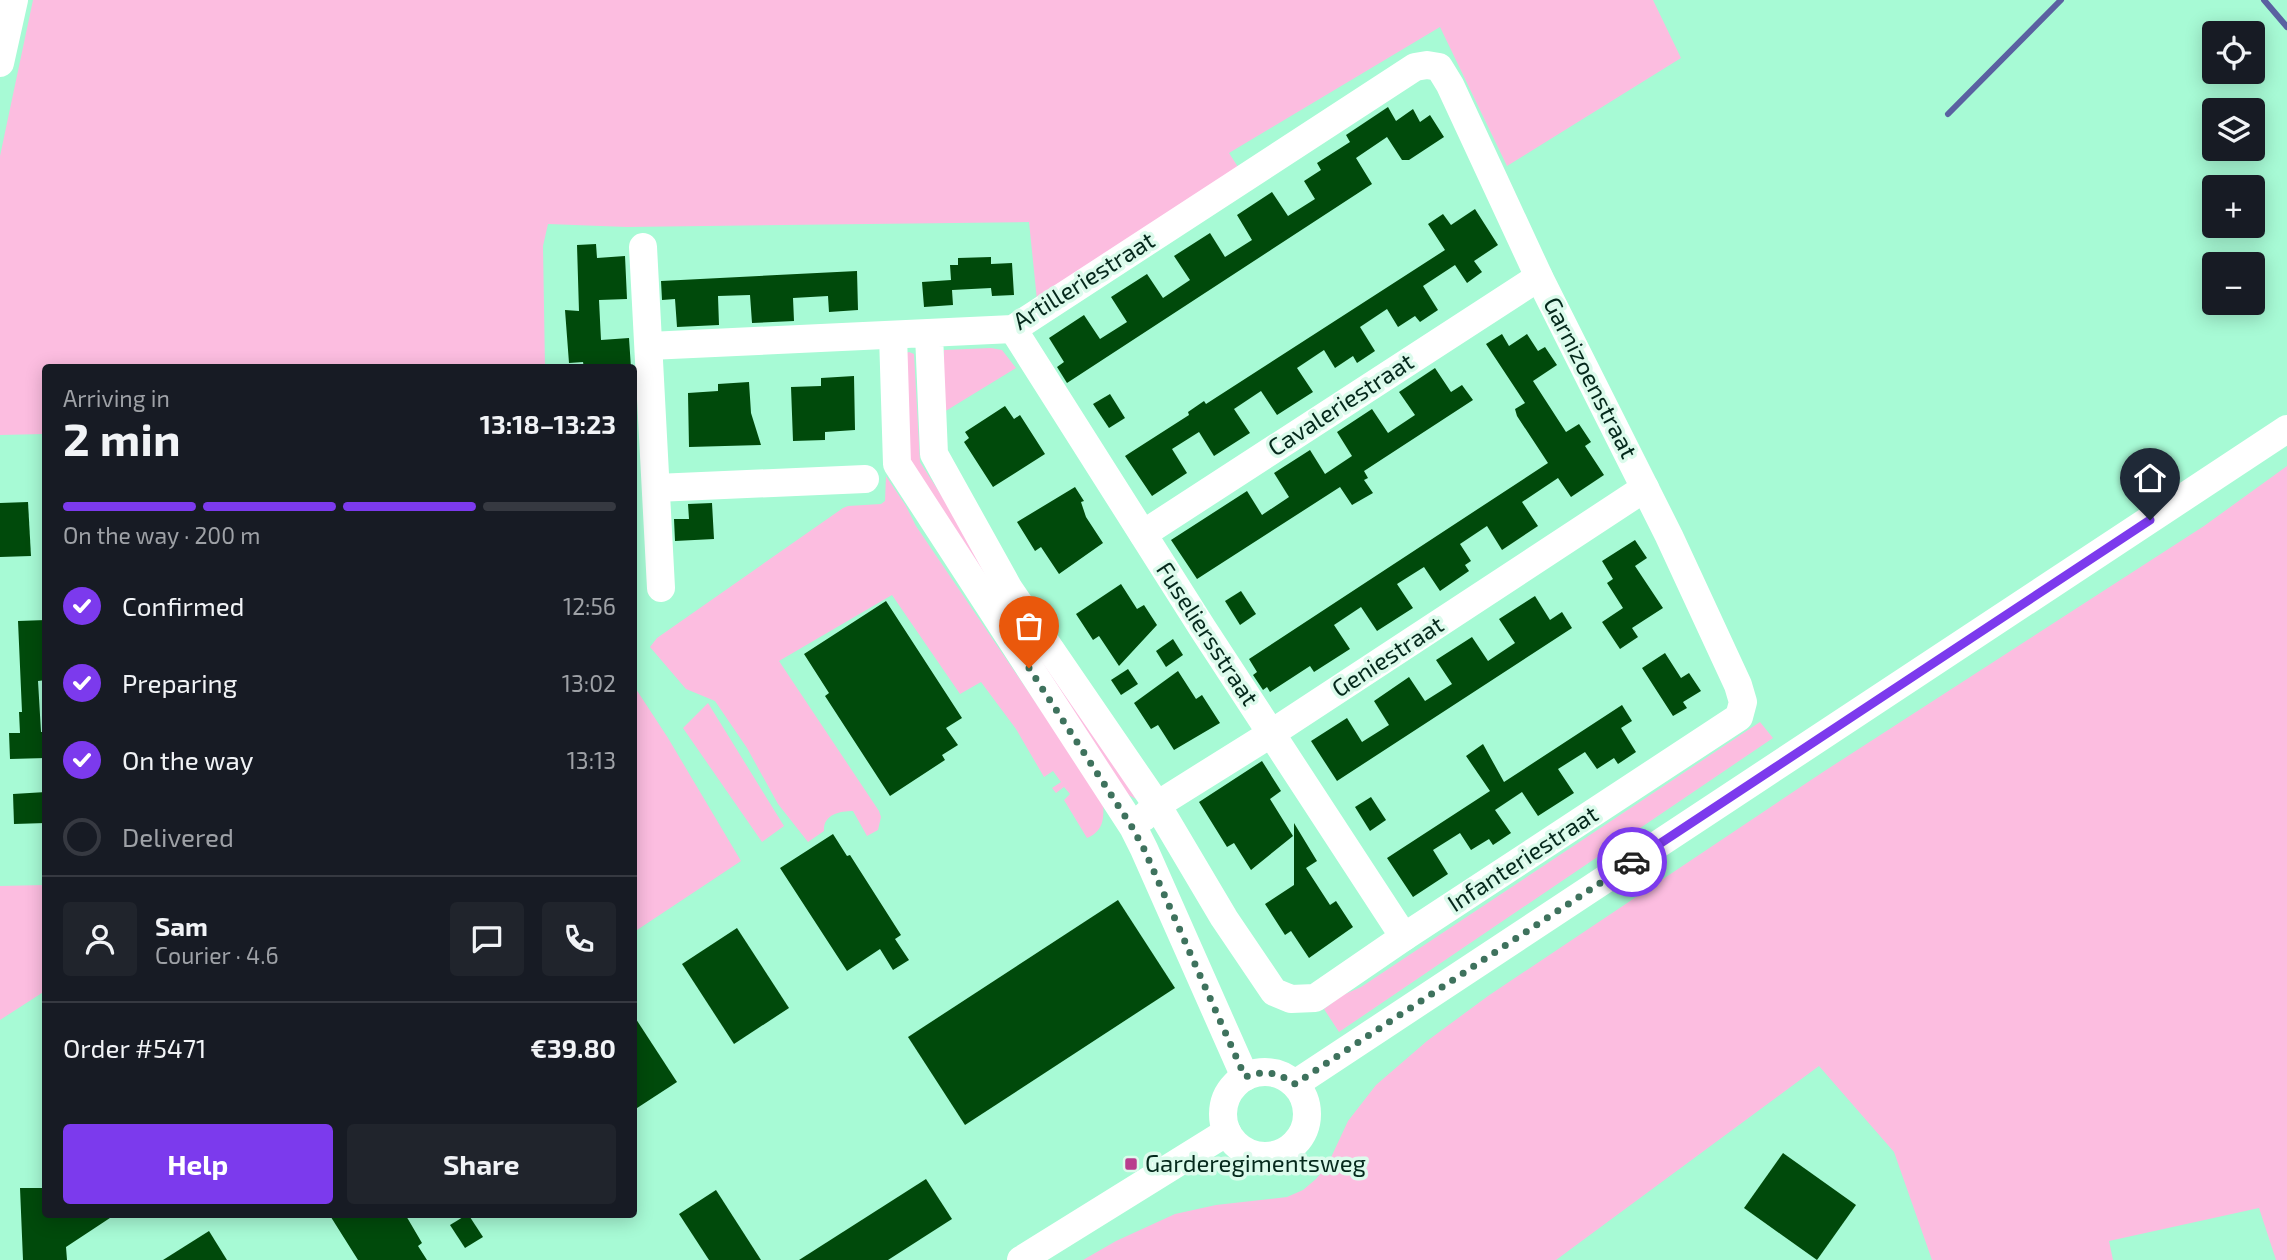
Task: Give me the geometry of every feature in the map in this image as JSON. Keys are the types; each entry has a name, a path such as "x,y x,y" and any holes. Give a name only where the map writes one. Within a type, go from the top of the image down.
{"street":[{"path":"0,63 14,0"},
{"name":"Garnizoenstraat","path":"1427,65 1439,67 1450,85 1539,277 1645,488 1738,685 1743,702"},
{"name":"Artilleriestraat","path":"649,346 1013,329 1370,94 1415,67 1427,65"},
{"path":"643,247 660,588"},
{"name":"Cavaleriestraat","path":"1143,534 1539,277"},
{"name":"Fuseliersstraat","path":"1013,329 1203,629 1404,937"},
{"path":"929,334 934,454 1009,589 1157,805"},
{"path":"893,335 897,464 1132,827 1245,1077"},
{"path":"1295,1084 2287,429"},
{"path":"656,488 865,479"},
{"name":"Geniestraat","path":"1132,827 1157,805 1272,733 1645,488"},
{"name":"Infanteriestraat","path":"1157,805 1224,918 1274,992 1291,999 1315,998 1740,718 1743,702"},
{"path":"1271,1072 1284,1076 1295,1084 1304,1098 1308,1114 1305,1130 1296,1144 1282,1153 1266,1156 1250,1154 1236,1145 1223,1120 1223,1107 1235,1085 1245,1077 1271,1072"},
{"path":"1021,1260 1227,1132"}],"shaded area":[{"path":"33,0 1653,0 1681,58 1507,166 1440,27 1229,153 1240,170 1037,300 1029,222 627,227 548,224 543,246 545,364 42,364 42,434 0,435 0,156"},
{"path":"944,350 1002,350 1016,368 944,412"},
{"path":"906,353 914,354 920,462 1136,799 1123,792 909,462"},
{"path":"2287,466 2287,1260 2276,1260 2259,1208 2109,1241 2113,1260 1932,1260 1894,1152 1819,1066 1556,1260 1083,1260 1116,1241 1175,1214 1216,1205 1287,1197 1303,1190 1327,1166 1348,1121 1376,1085 1427,1041 1488,996 1823,772 2204,526"},
{"path":"886,476 916,526 1103,802 1102,823 1093,835 1087,838 1064,800 1070,794 1064,787 1056,793 1052,788 1061,782 1053,771 1044,777 1016,729 981,682 960,694 892,595 779,661 879,811 881,817 878,830 867,836 853,811 848,811 829,818 824,831 808,842 778,804 747,748 715,701 686,689 650,647 657,638 843,508 881,504 885,501"},
{"path":"637,691 668,738 741,861 637,930"},
{"path":"708,703 784,826 762,842 683,728"},
{"path":"1760,722 1773,738 1339,1032 1324,1009 1343,995 1361,987"},
{"path":"42,885 42,993 0,1020 0,886"}],"building":[{"path":"1388,107 1396,121 1413,109 1420,122 1430,115 1444,137 1409,160 1402,160 1387,137 1356,158 1372,184 1067,383 1057,367 1064,362 1049,338 1084,315 1100,339 1127,322 1111,297 1147,274 1163,298 1190,280 1174,256 1210,233 1225,257 1252,240 1237,215 1272,192 1288,216 1315,199 1304,181 1321,170 1317,163 1350,142 1346,135"},
{"path":"1475,209 1498,245 1474,261 1482,272 1467,283 1455,265 1423,286 1438,310 1420,322 1415,316 1398,327 1387,309 1360,327 1375,351 1357,363 1353,356 1335,368 1324,350 1297,368 1313,392 1277,415 1261,391 1234,409 1250,433 1214,456 1199,432 1172,449 1187,473 1152,496 1125,456 1189,415 1188,412 1204,401 1206,404 1445,250 1428,224 1443,214 1451,225"},
{"path":"596,244 597,258 625,256 627,299 599,300 601,340 629,338 631,364 569,363 565,310 579,311 577,245"},
{"path":"991,257 991,264 1012,263 1014,295 992,296 991,288 952,290 953,305 924,307 922,282 951,280 950,265 958,265 958,258"},
{"path":"857,271 858,310 829,312 828,296 793,298 794,321 752,323 750,295 718,296 719,325 677,327 675,299 662,300 661,281"},
{"path":"1502,334 1509,346 1527,334 1538,351 1545,347 1557,365 1533,381 1566,432 1579,424 1591,442 1585,446 1604,475 1571,497 1558,478 1522,502 1538,526 1502,550 1487,526 1460,544 1471,561 1465,565 1469,571 1440,591 1424,567 1397,584 1413,608 1377,631 1361,607 1334,625 1350,649 1314,672 1310,666 1270,692 1267,687 1263,690 1253,675 1257,672 1249,659 1548,463 1517,416 1515,409 1525,403 1486,344"},
{"path":"1435,368 1451,392 1462,385 1473,400 1364,471 1368,478 1364,480 1373,493 1352,505 1340,487 1197,579 1171,540 1247,491 1262,515 1289,497 1274,473 1310,450 1325,474 1352,456 1337,432 1372,409 1388,433 1415,415 1399,392"},
{"path":"854,376 855,430 825,432 825,440 793,441 791,387 821,386 821,378"},
{"path":"749,382 751,413 761,445 689,447 688,393 718,391 718,384"},
{"path":"1110,394 1125,418 1109,428 1093,404"},
{"path":"1005,406 1014,419 1020,415 1045,454 993,487 964,442 969,438 965,432"},
{"path":"1075,487 1084,501 1081,502 1086,517 1103,543 1059,574 1041,547 1035,551 1017,522"},
{"path":"28,502 31,556 0,557 0,503"},
{"path":"712,503 714,539 675,541 674,519 689,519 688,504"},
{"path":"1635,540 1647,558 1635,566 1663,608 1632,628 1638,637 1620,649 1602,622 1623,608 1607,583 1613,579 1602,561"},
{"path":"1121,584 1137,609 1144,605 1157,625 1119,666 1099,636 1093,640 1076,614"},
{"path":"1241,591 1256,614 1240,625 1225,601"},
{"path":"1535,596 1550,620 1562,612 1572,628 1337,781 1311,741 1347,718 1362,742 1389,725 1374,701 1409,677 1425,701 1452,684 1436,660 1472,637 1488,661 1515,643 1499,619"},
{"path":"886,601 962,718 946,728 958,745 942,755 945,760 890,796 825,696 829,693 804,654"},
{"path":"42,620 42,680 38,681 42,758 10,759 9,733 20,733 19,712 22,712 18,621"},
{"path":"1173,639 1183,655 1166,667 1156,651"},
{"path":"1665,653 1681,678 1689,673 1701,691 1683,702 1687,708 1673,716 1642,668"},
{"path":"1128,669 1138,684 1121,695 1111,680"},
{"path":"1178,671 1196,699 1202,695 1220,723 1174,750 1158,725 1151,729 1134,703"},
{"path":"1622,705 1632,721 1621,728 1636,752 1618,764 1614,758 1597,769 1585,752 1558,769 1574,793 1538,816 1522,792 1495,810 1511,833 1493,845 1489,839 1471,850 1460,833 1433,850 1448,874 1413,897 1387,858 1490,791 1466,756 1483,744 1504,782"},
{"path":"1262,761 1281,791 1270,799 1293,836 1251,870 1234,843 1227,847 1199,802"},
{"path":"42,792 42,823 14,824 13,794"},
{"path":"1371,797 1386,820 1370,831 1355,807"},
{"path":"1294,823 1317,861 1306,868 1330,905 1336,901 1353,927 1309,958 1291,931 1285,935 1265,904 1294,885"},
{"path":"833,834 847,856 850,855 901,935 895,939 909,960 893,970 880,949 847,971 780,868"},
{"path":"1118,900 1175,988 965,1125 908,1037"},
{"path":"737,928 789,1008 734,1044 682,964"},
{"path":"637,1021 677,1082 637,1108"},
{"path":"1783,1153 1856,1205 1817,1260 1744,1208"},
{"path":"926,1179 952,1219 888,1260 799,1260"},
{"path":"20,1188 42,1188 42,1218 110,1218 66,1247 67,1260 23,1260"},
{"path":"716,1190 761,1260 709,1260 679,1214"},
{"path":"332,1218 407,1218 422,1243 418,1246 427,1260 358,1260"},
{"path":"461,1218 471,1218 483,1237 465,1248 450,1225"},
{"path":"209,1231 227,1260 163,1260"}],"waterway":[{"path":"1948,114 2061,0"},
{"path":"2264,0 2287,27"}],"way so far":[{"path":"1029,668 1144,849 1245,1077 1271,1072 1284,1076 1295,1084 1632,862"}],"place":[{"name":"Garderegimentsweg","path":"1131,1164"}],"route":[{"path":"1632,862 2150,520"}]}
